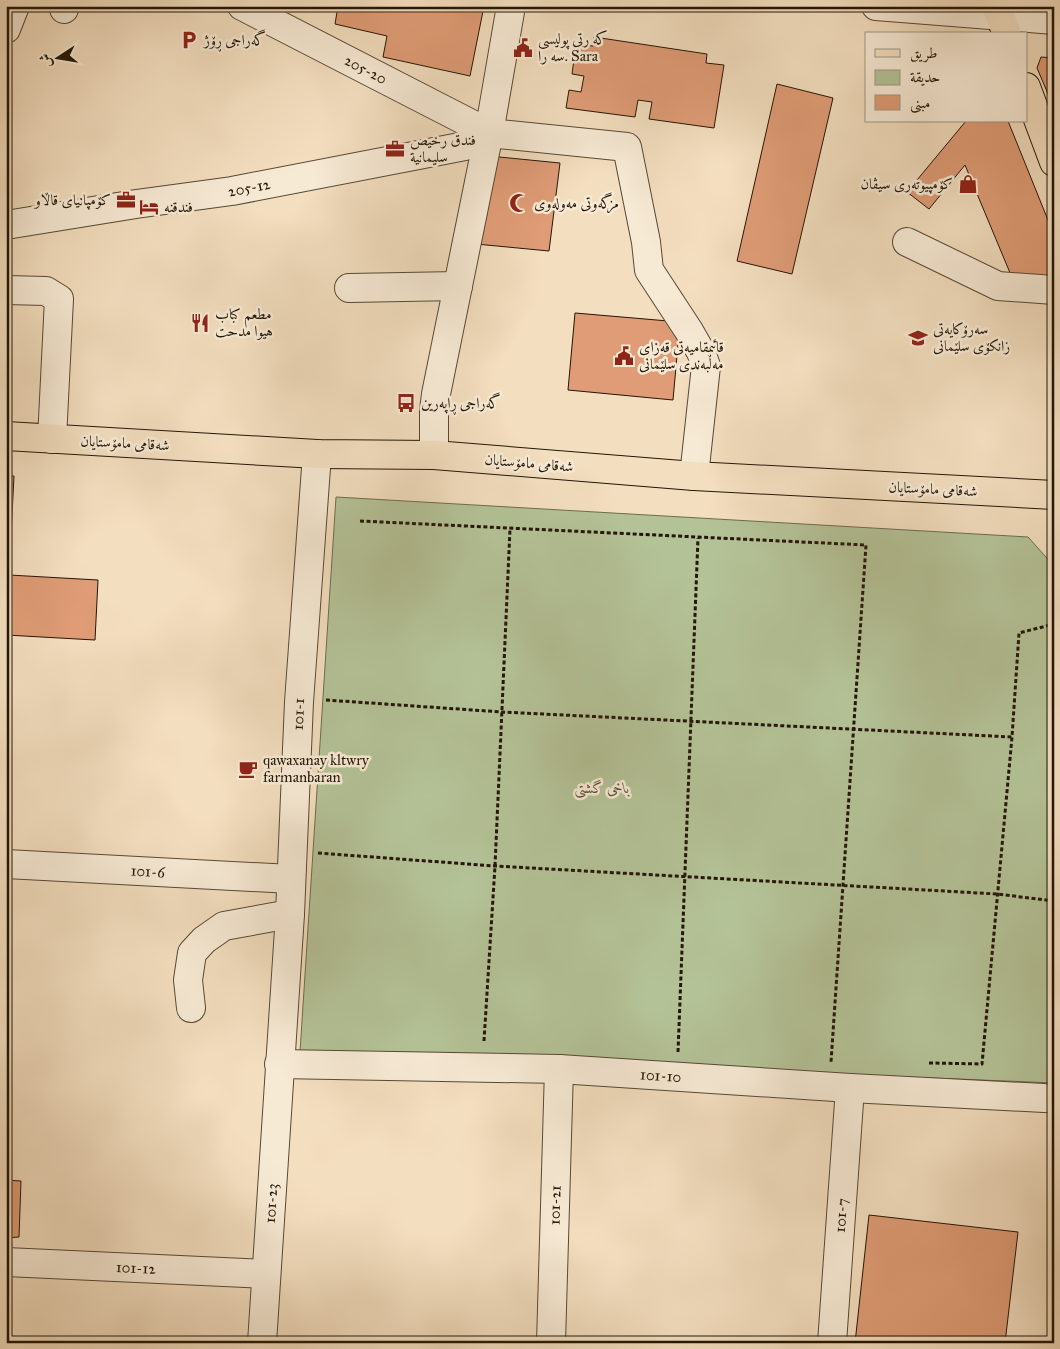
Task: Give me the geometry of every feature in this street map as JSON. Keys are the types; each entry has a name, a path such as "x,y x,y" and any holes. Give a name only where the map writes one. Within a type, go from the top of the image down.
{"main road":[{"path":"1028,92 1054,162"},
{"name":"شەقامی مامۆستایان","path":"6,436 317,454 434,455 694,476 1053,496"}],"street":[{"path":"6,29 16,6"},
{"name":"205-20","path":"242,6 489,133"},
{"path":"434,455 436,394 489,133 511,6"},
{"path":"876,6 1001,19 1054,20"},
{"path":"489,133 627,147 646,242 649,270 689,331 706,366 694,476"},
{"name":"205-12","path":"6,225 232,190 465,146 489,133"},
{"path":"907,242 998,286 1054,290"},
{"path":"349,288 458,286"},
{"path":"6,290 46,291 59,299 52,439"},
{"name":"101-1","path":"279,1064 290,914 299,702 317,454"},
{"name":"101-6","path":"6,864 291,879"},
{"path":"191,1008 188,980 192,953 204,940 224,926 290,914"},
{"name":"101-10","path":"279,1064 559,1069 850,1088 1044,1098"},
{"name":"101-23","path":"262,1343 279,1064"},
{"name":"101-21","path":"551,1343 559,1069"},
{"name":"101-7","path":"832,1343 850,1088"},
{"name":"101-12","path":"6,1262 266,1274"}],"path":[{"path":"360,521 866,545 831,1068"},
{"path":"484,1047 510,529"},
{"path":"678,1054 698,538"},
{"path":"982,1064 1012,737 1019,633 1054,624"},
{"path":"299,702 323,700 502,712 1012,737"},
{"path":"292,852 494,866 998,894 1054,901"}],"green space":[{"name":"باخی گشتی","path":"336,497 1028,537 1054,566 1054,1083 300,1052"}],"building":[{"path":"338,6 484,6 470,76 383,57 387,36 335,24"},
{"path":"594,37 707,54 706,63 724,65 714,128 649,119 652,102 638,100 635,117 566,108 569,90 581,92 584,76 572,74 576,44 593,46"},
{"path":"1041,57 1054,58 1054,108 1037,68"},
{"path":"777,84 833,98 792,274 737,261"},
{"path":"965,122 1008,122 1054,235 1054,282 1013,280 965,165 929,209 907,192"},
{"name":"مزگەوتی مەولەوی","path":"489,156 560,163 549,251 476,244"},
{"name":"قائیمقامیەتی قەزای مەڵبەندی سلێمانی","path":"575,313 680,322 673,400 568,390"},
{"path":"6,475 14,476 9,575 98,580 95,640 6,635"},
{"path":"6,1180 21,1181 19,1237 6,1238"},
{"path":"869,1215 1018,1232 1005,1343 855,1343"}],"place":[{"name":"گەراجی ڕۆژ","path":"189,40"},
{"name":"که رتی پولیسی سه را. Sara","path":"523,48"},
{"name":"فندق رخيص سليمانية","path":"395,149"},
{"name":"کۆمپیوتەری سیڤان","path":"968,184"},
{"name":"کۆمپانیای قاڵاو","path":"126,200"},
{"name":"مزگەوتی مەولەوی","path":"519,203"},
{"name":"فندقنه","path":"149,207"},
{"name":"مطعم كباب هيوا مدحت","path":"200,323"},
{"name":"سەرۆکایەتی زانکۆی سلێمانی","path":"918,338"},
{"name":"قائیمقامیەتی قەزای مەڵبەندی سلێمانی","path":"624,356"},
{"name":"گەراجی ڕاپەرین","path":"406,403"},
{"name":"qawaxanay kltwry farmanbaran","path":"248,769"}]}
